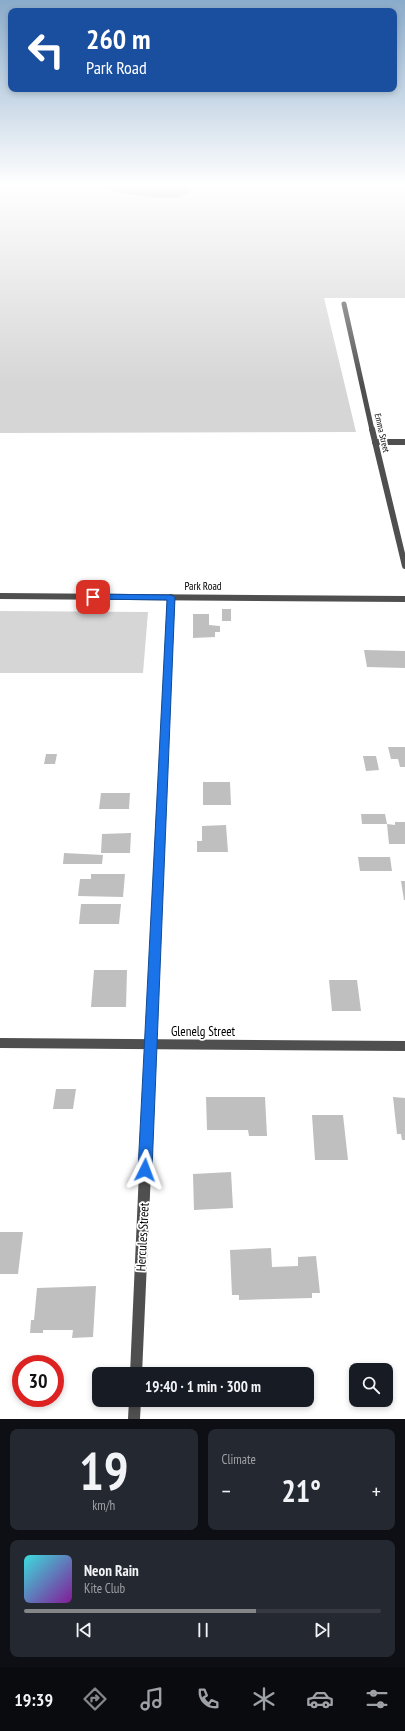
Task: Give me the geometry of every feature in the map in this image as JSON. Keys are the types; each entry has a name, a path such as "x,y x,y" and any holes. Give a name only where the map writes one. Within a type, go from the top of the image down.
{"street":[{"name":"Emma Street","path":"344,304 405,566"},
{"path":"375,442 405,442"},
{"name":"Park Road","path":"0,596 405,599"},
{"name":"Hercules Street","path":"136,1367 171,597"},
{"name":"Glenelg Street","path":"0,1043 405,1046"},
{"path":"134,1419 135,1407"}],"shaded area":[{"path":"0,252 405,252 405,298 324,298 356,432 0,433"},
{"path":"0,611 148,612 143,673 0,673"}],"building":[{"path":"222,609 231,609 231,621 222,621"},
{"path":"193,614 209,614 209,625 220,626 220,632 215,632 215,637 193,638"},
{"path":"364,650 405,651 405,668 367,667"},
{"path":"388,747 405,747 405,767 400,767 398,759 391,759"},
{"path":"46,754 57,754 55,764 44,764"},
{"path":"363,756 376,756 379,770 366,771"},
{"path":"203,782 230,782 231,805 203,805"},
{"path":"101,793 130,793 129,809 99,809"},
{"path":"361,814 385,814 387,824 362,824"},
{"path":"395,822 405,822 405,844 389,844 387,824 395,825"},
{"path":"226,825 228,852 197,852 197,841 202,841 202,826"},
{"path":"131,833 130,853 101,853 102,834"},
{"path":"64,853 103,855 102,864 63,864"},
{"path":"358,857 390,857 392,871 360,871"},
{"path":"91,874 125,874 123,897 78,896 80,879 91,879"},
{"path":"401,881 405,881 405,900 404,900"},
{"path":"81,904 121,904 119,924 79,924"},
{"path":"94,970 127,970 126,1007 91,1007"},
{"path":"329,980 357,980 361,1011 332,1011"},
{"path":"56,1089 76,1089 73,1109 53,1109"},
{"path":"206,1097 265,1097 267,1136 249,1136 248,1130 207,1130"},
{"path":"393,1097 405,1098 405,1140 402,1140 401,1134 397,1134"},
{"path":"312,1115 343,1115 348,1160 315,1160"},
{"path":"231,1172 233,1208 194,1210 193,1174"},
{"path":"0,1232 23,1232 18,1274 0,1274"},
{"path":"271,1248 272,1267 298,1266 298,1257 316,1256 320,1293 312,1293 312,1298 239,1300 239,1295 232,1295 230,1250"},
{"path":"96,1286 93,1337 72,1338 73,1330 43,1330 43,1333 30,1333 31,1320 34,1320 37,1288"}],"route":[{"path":"93,597 171,597 145,1170"}]}
